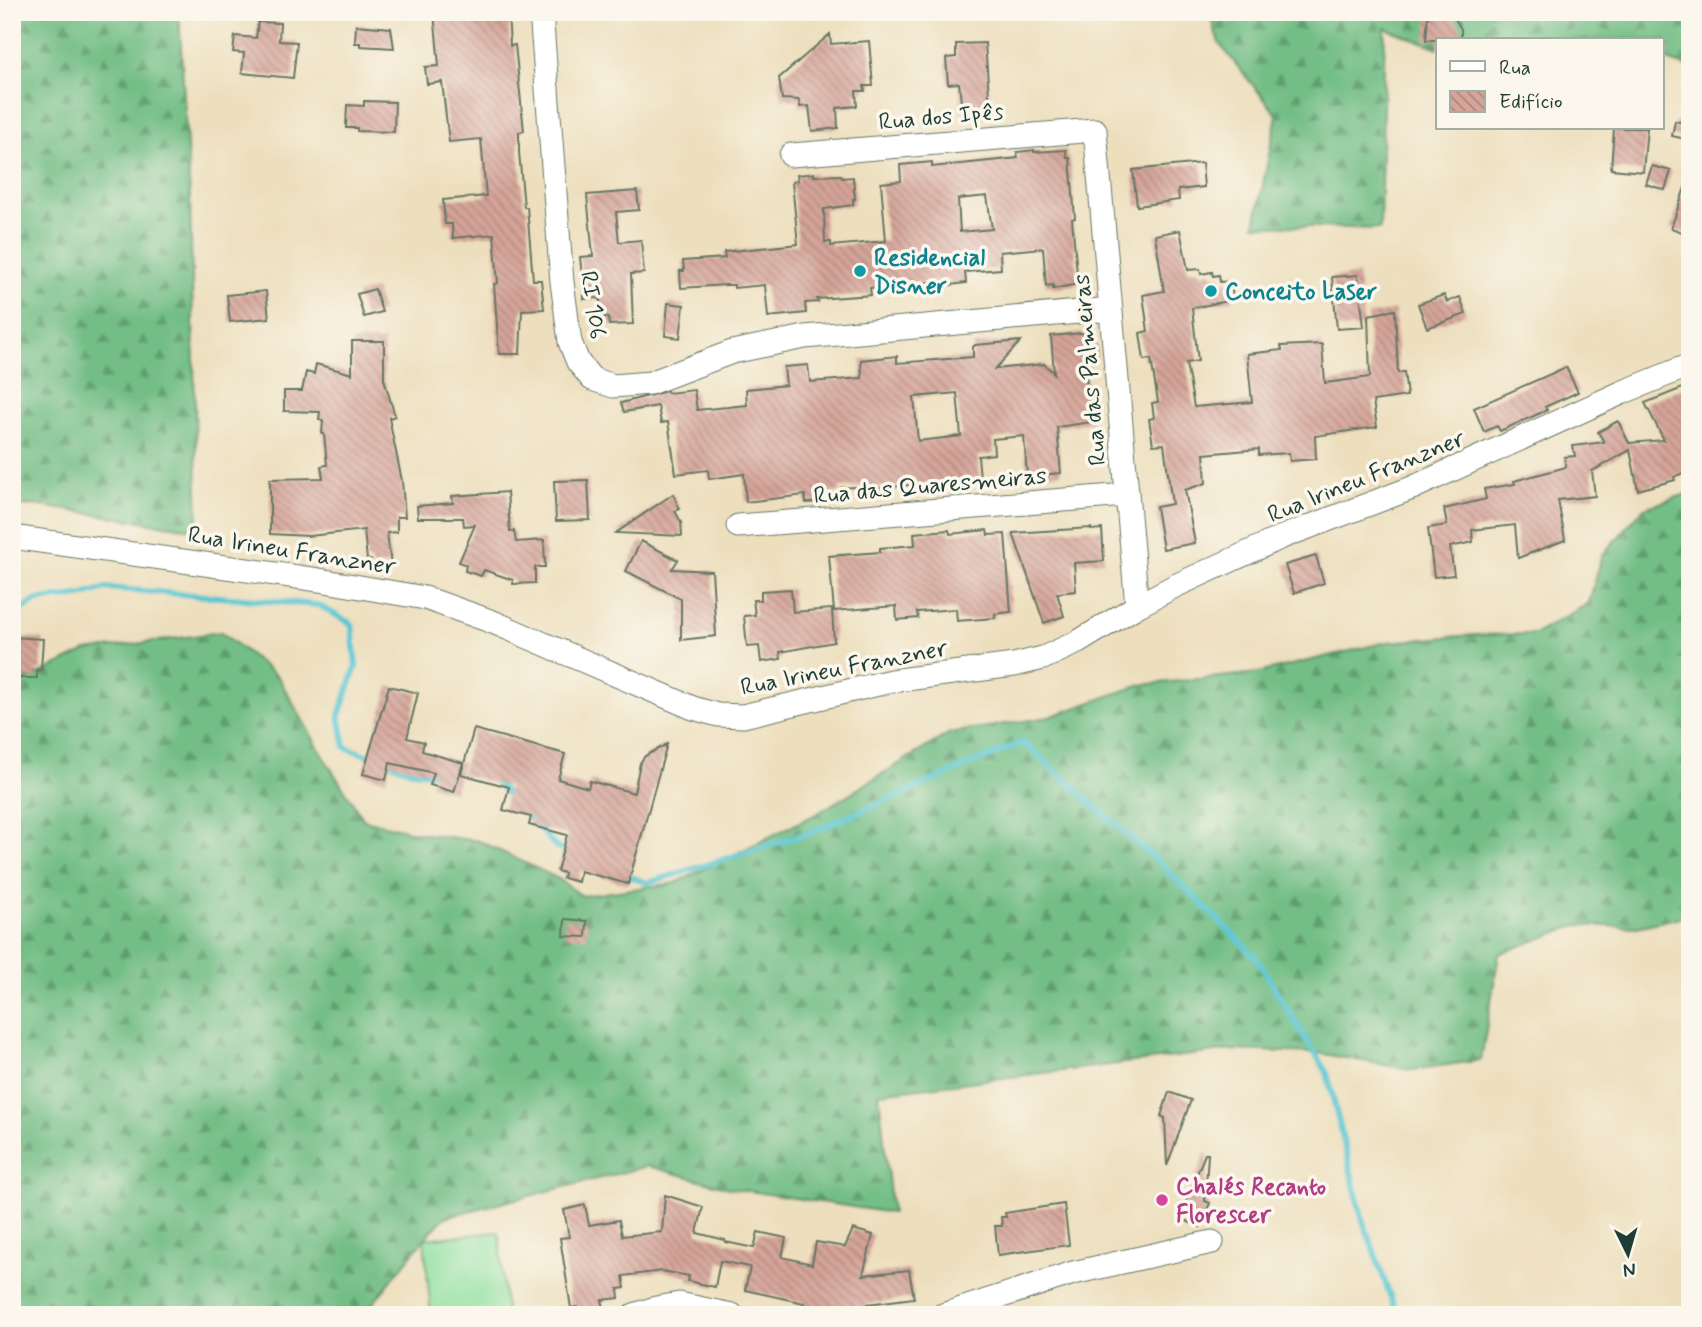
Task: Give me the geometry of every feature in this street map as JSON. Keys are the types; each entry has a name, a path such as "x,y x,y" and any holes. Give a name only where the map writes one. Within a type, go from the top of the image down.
{"street":[{"name":"RI 106","path":"541,12 562,282 570,342 578,362 592,379 613,386 629,387 650,383 732,352 806,337 1111,309"},
{"name":"Rua dos Ipês","path":"791,155 1096,130"},
{"name":"Rua das Palmeiras","path":"1096,130 1137,606"},
{"name":"Rua Irineu Franzner","path":"12,537 319,580 425,598 493,622 693,708 719,715 743,716 891,681 1014,665 1043,658 1078,642 1137,606 1282,537 1412,488 1621,393 1690,365"},
{"name":"Rua das Quaresmeiras","path":"738,526 1126,495"},
{"path":"943,1315 1073,1273 1212,1242"},
{"path":"634,1315 679,1304 732,1315"}],"green space":[{"path":"12,12 179,12 190,197 198,530 34,505 12,507"},
{"path":"1209,12 1690,12 1690,68 1664,59 1664,38 1436,38 1436,47 1385,28 1380,229 1255,225 1277,115 1219,43"},
{"path":"1690,493 1690,915 1637,927 1577,925 1499,954 1481,1060 1412,1070 1318,1053 1232,1050 879,1093 892,1213 729,1188 648,1166 445,1217 424,1239 364,1315 12,1315 12,687 20,683 86,651 221,632 278,677 326,761 364,820 413,832 479,841 559,879 582,896 676,883 816,814 950,733 1049,717 1140,685 1258,673 1387,642 1473,635 1535,634 1589,603 1602,555 1644,508"},
{"path":"499,1232 506,1315 431,1315 424,1239"}],"building":[{"path":"434,12 508,12 510,46 515,45 524,131 519,132 519,152 524,207 527,207 533,280 541,280 544,309 522,310 520,354 499,354 494,234 453,238 452,224 445,224 443,200 486,196 481,139 449,142 442,82 427,84 425,67 439,66"},
{"path":"1451,12 1461,29 1461,38 1426,40 1428,13"},
{"path":"258,22 280,23 279,41 297,42 293,78 242,73 244,53 233,52 235,36 256,38"},
{"path":"356,25 391,28 394,48 360,46 360,43 355,43"},
{"path":"830,34 831,44 869,41 873,86 864,86 865,91 856,91 857,106 837,108 838,128 812,131 809,106 800,107 799,100 782,99 779,78"},
{"path":"985,43 990,109 962,111 959,83 948,84 946,58 956,57 956,44"},
{"path":"364,101 395,102 394,132 346,128 347,105 364,106"},
{"path":"1675,121 1690,124 1690,140 1672,136"},
{"path":"1614,130 1647,130 1643,172 1611,169"},
{"path":"1066,150 1067,158 1070,158 1078,284 1053,289 1053,285 1046,286 1043,248 1000,252 1001,269 965,272 966,283 950,285 950,280 870,288 871,295 817,299 818,302 805,303 806,313 768,317 765,285 681,288 680,271 684,271 683,261 725,258 724,252 798,244 792,182 798,181 797,175 814,173 814,176 853,177 853,205 824,209 825,242 831,242 831,246 886,241 881,183 901,181 900,165 932,162 932,167 1018,158 1017,152","holes":["987,196 992,229 960,232 958,199"]},
{"path":"1202,163 1204,187 1178,190 1179,200 1137,206 1133,170"},
{"path":"1652,166 1671,171 1665,190 1646,184"},
{"path":"1687,182 1690,182 1690,235 1671,228"},
{"path":"637,191 639,210 616,212 619,242 641,240 644,273 631,274 633,324 609,325 608,317 601,317 600,298 584,299 580,257 593,256 587,195"},
{"path":"1180,230 1188,270 1200,269 1201,274 1212,272 1213,276 1219,275 1220,282 1231,281 1233,300 1192,308 1198,361 1186,363 1194,407 1252,402 1247,354 1282,350 1281,346 1322,344 1325,383 1370,377 1368,315 1395,310 1398,373 1404,372 1407,396 1373,401 1377,427 1315,436 1316,459 1290,461 1289,453 1259,455 1259,449 1204,454 1206,483 1185,490 1195,543 1163,549 1156,507 1172,504 1164,444 1153,445 1149,419 1154,418 1152,403 1158,402 1151,359 1144,360 1140,333 1148,331 1143,295 1164,291 1155,235"},
{"path":"1358,275 1364,327 1337,329 1332,277"},
{"path":"375,289 382,312 364,317 357,294"},
{"path":"266,291 269,318 230,322 227,295"},
{"path":"1444,295 1447,302 1460,297 1466,314 1427,328 1418,304"},
{"path":"668,303 684,305 680,338 665,336"},
{"path":"1083,333 1084,343 1096,342 1097,359 1088,359 1089,369 1085,370 1092,422 1057,427 1061,473 1027,476 1024,436 993,439 994,454 978,456 980,478 871,489 871,486 840,488 840,492 822,494 823,502 806,503 805,495 746,502 744,474 709,479 708,470 676,474 668,422 661,423 658,406 624,412 621,403 667,391 694,390 697,410 747,405 746,389 786,385 784,367 808,365 810,382 862,378 861,360 897,356 897,363 973,357 975,345 1021,341 995,369 1044,364 1054,373 1051,336","holes":["957,393 961,436 918,441 914,397"]},
{"path":"352,341 384,341 384,379 395,416 389,418 402,481 405,517 397,517 397,532 387,533 391,565 372,566 371,560 367,560 364,530 309,536 270,534 270,479 323,478 321,466 327,465 320,412 284,411 284,391 302,391 306,372 314,374 316,364 352,374"},
{"path":"1566,367 1578,392 1545,407 1547,410 1500,431 1497,426 1484,432 1474,408"},
{"path":"1690,385 1690,470 1674,477 1675,480 1638,490 1630,450 1592,471 1595,496 1558,500 1565,540 1518,558 1515,525 1472,530 1473,542 1450,547 1454,575 1434,577 1428,528 1447,525 1444,509 1486,499 1484,489 1515,484 1514,481 1566,467 1564,457 1575,456 1573,446 1604,442 1598,432 1618,421 1629,443 1664,440 1645,403"},
{"path":"588,480 590,520 556,521 554,481"},
{"path":"507,492 510,532 514,531 516,542 544,540 545,567 535,567 535,583 513,584 513,580 484,570 481,576 465,571 466,565 459,562 475,525 464,526 463,518 418,518 417,506 453,503 452,496"},
{"path":"673,494 680,509 675,511 681,522 682,536 616,533"},
{"path":"1102,529 1104,561 1074,563 1076,591 1057,593 1064,616 1044,623 1013,533"},
{"path":"949,530 950,534 987,530 988,535 1005,534 1011,612 995,614 995,618 957,621 956,609 917,612 918,618 897,620 896,606 834,611 829,556 880,552 880,548 915,545 914,533"},
{"path":"641,541 678,560 672,569 712,571 716,636 681,640 681,599 626,571"},
{"path":"1316,556 1324,583 1294,593 1285,565"},
{"path":"791,589 793,612 832,609 834,642 780,652 781,659 761,662 759,646 747,647 744,616 755,615 753,600 761,600 761,591"},
{"path":"12,637 43,639 41,670 37,670 37,678 12,678"},
{"path":"389,686 418,693 407,738 424,742 422,751 463,763 454,792 430,785 434,773 390,763 386,780 363,774"},
{"path":"474,729 565,754 558,779 588,788 590,781 634,793 640,763 645,756 667,744 628,884 580,871 578,882 563,878 564,873 557,871 567,835 529,825 531,817 503,810 509,787 461,774"},
{"path":"565,919 587,921 586,937 564,936"},
{"path":"1169,1092 1191,1100 1167,1166 1165,1118 1161,1116"},
{"path":"1205,1154 1208,1154 1205,1201 1210,1203 1200,1227 1179,1218"},
{"path":"665,1195 703,1207 697,1233 754,1248 758,1232 786,1238 782,1257 812,1264 816,1242 845,1247 853,1229 873,1235 863,1275 909,1270 914,1298 868,1304 866,1315 826,1308 825,1311 803,1306 804,1303 745,1290 750,1267 720,1261 715,1287 688,1281 689,1276 662,1271 623,1276 625,1288 618,1289 619,1298 602,1300 606,1315 582,1315 578,1307 571,1308 560,1238 569,1237 564,1210 585,1205 589,1225 619,1220 622,1236 662,1232"},
{"path":"1064,1204 1069,1245 998,1255 995,1226 1002,1226 1001,1217 1006,1217 1005,1213"}],"waterway":[{"path":"12,612 37,600 80,596 106,588 318,605 352,624 356,667 339,715 345,747 375,758"},
{"path":"624,874 647,883 809,833 1023,742 1164,867 1255,956 1327,1073 1362,1218 1397,1315"},
{"path":"385,761 412,771 436,773"},
{"path":"494,780 511,798"},
{"path":"523,811 557,848 568,852"}],"place":[{"name":"Residencial Disner","path":"860,271"},
{"name":"Conceito Laser","path":"1211,291"},
{"name":"Chalés Recanto Florescer","path":"1162,1200"}]}
